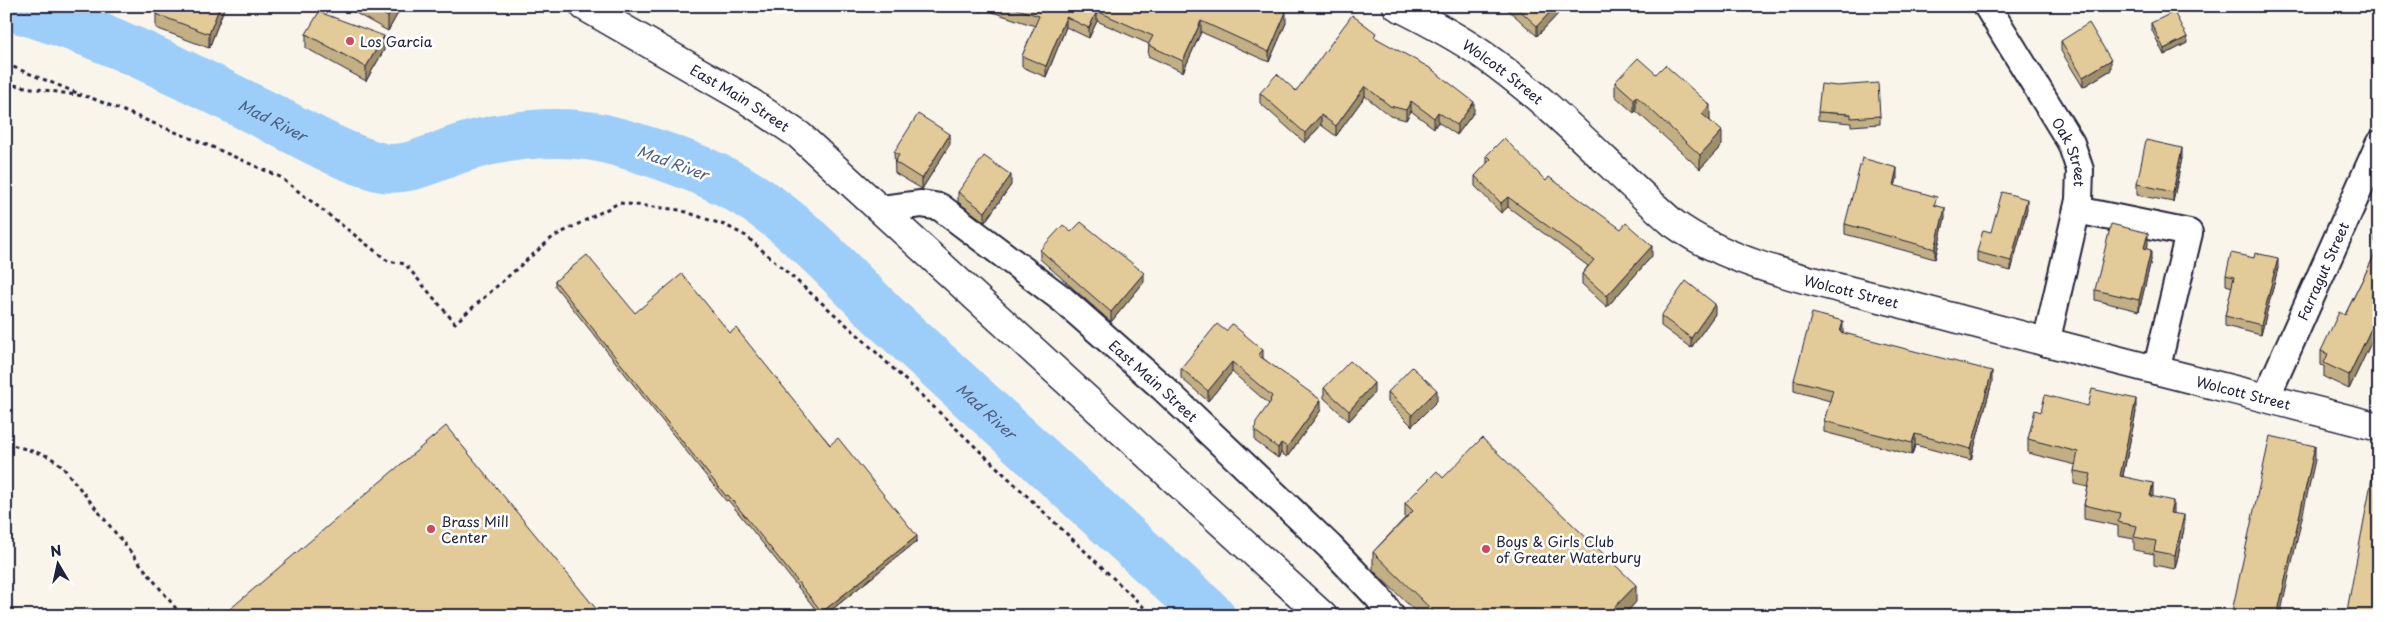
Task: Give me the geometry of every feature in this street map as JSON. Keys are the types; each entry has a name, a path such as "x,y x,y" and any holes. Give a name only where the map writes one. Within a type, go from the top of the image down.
{"main road":[{"name":"East Main Street","path":"584,6 782,121 816,148 1323,616"},
{"name":"Wolcott Street","path":"1397,6 1461,40 1511,76 1667,217 1703,243 1736,258 2046,343 2379,428"}],"street":[{"name":"Oak Street","path":"1987,6 2071,143 2080,170 2077,210 2046,343"},
{"name":"Farragut Street","path":"2266,398 2379,144"},
{"name":"East Main Street","path":"882,209 921,204 940,207 1062,299 1163,388 1326,543 1362,580 1391,616"},
{"path":"2077,210 2189,233 2156,370"}],"path":[{"path":"6,64 210,146 280,177 388,262 405,264 455,323 553,237 619,203 680,210 727,226 746,236 858,335 1153,616"},
{"path":"6,84 89,97"},
{"path":"6,442 48,456 61,465 182,616"}],"building":[{"path":"159,6 220,6 209,34 156,14"},
{"path":"369,6 394,6 388,17"},
{"path":"1008,6 1273,6 1286,12 1269,52 1201,21 1183,61 1148,45 1153,36 1097,11 1089,28 1066,17 1046,66 1022,56 1039,16"},
{"path":"1515,6 1556,6 1537,26"},
{"path":"319,12 384,36 366,67 306,34"},
{"path":"2174,12 2187,37 2164,49 2151,23"},
{"path":"1352,15 1376,33 1374,37 1430,68 1474,102 1457,125 1438,112 1434,118 1411,101 1406,110 1390,106 1365,86 1336,126 1321,115 1305,133 1260,93 1277,74 1296,91"},
{"path":"2089,23 2111,60 2083,77 2061,41"},
{"path":"1638,58 1656,74 1665,65 1710,105 1702,114 1722,131 1700,155 1636,96 1634,99 1615,82"},
{"path":"1878,83 1880,116 1851,118 1851,114 1818,112 1821,84 1837,86"},
{"path":"918,114 950,134 922,179 895,162 899,155 894,152"},
{"path":"1504,138 1546,181 1549,177 1621,229 1626,223 1652,246 1607,296 1582,274 1594,260 1508,197 1501,203 1475,176 1491,159 1487,155"},
{"path":"2146,140 2182,148 2173,192 2137,184"},
{"path":"984,156 1011,175 985,212 958,192"},
{"path":"1862,158 1897,168 1893,185 1937,197 1934,205 1945,208 1935,249 1845,224"},
{"path":"2002,192 2027,199 2011,261 1977,252 1983,230 1991,232"},
{"path":"2379,220 2379,229 2375,228"},
{"path":"1081,222 1144,273 1111,312 1040,250 1063,225 1071,232"},
{"path":"2111,224 2148,233 2144,248 2151,250 2139,300 2095,290"},
{"path":"2379,246 2379,314 2349,375 2324,363 2328,354 2321,351 2339,312 2345,315"},
{"path":"2231,253 2254,258 2255,253 2278,258 2261,325 2225,316 2234,277 2226,275"},
{"path":"587,255 635,313 682,274 730,333 736,328 830,445 838,438 917,536 822,612 728,495 726,496 555,281"},
{"path":"1686,281 1715,304 1691,338 1661,316"},
{"path":"1812,313 1843,321 1840,332 1992,371 1971,449 1915,434 1912,443 1824,421 1833,390 1794,380"},
{"path":"1217,324 1226,331 1232,324 1263,350 1258,355 1321,400 1287,447 1281,443 1278,448 1255,431 1256,422 1271,401 1272,396 1232,362 1208,391 1181,368"},
{"path":"1350,361 1374,383 1349,411 1324,388"},
{"path":"1412,367 1437,390 1412,415 1388,392"},
{"path":"2092,389 2136,399 2120,476 2153,483 2150,496 2173,501 2170,513 2184,515 2175,555 2154,551 2156,541 2134,537 2137,526 2118,522 2120,513 2084,505 2091,474 2074,471 2078,452 2028,439 2035,410 2041,412 2045,395 2088,406"},
{"name":"Brass Mill Center","path":"446,426 602,616 223,615"},
{"path":"2270,436 2315,446 2277,616 2231,616"},
{"name":"Boys & Girls Club of Greater Waterbury","path":"1482,438 1636,585 1613,609 1620,616 1438,616 1373,552 1413,511 1405,503 1437,471 1443,478"},
{"path":"2374,467 2379,468 2379,616 2346,616"}],"waterway":[{"name":"Mad River","path":"9,6 73,27 136,52 333,149 380,167 402,168 425,162 458,149 502,138 552,133 585,135 636,147 693,167 727,183 764,205 784,220 896,327 1211,616"}],"place":[{"name":"Los Garcia","path":"350,41"},
{"name":"Brass Mill Center","path":"431,529"},
{"name":"Boys & Girls Club of Greater Waterbury","path":"1486,549"}]}
